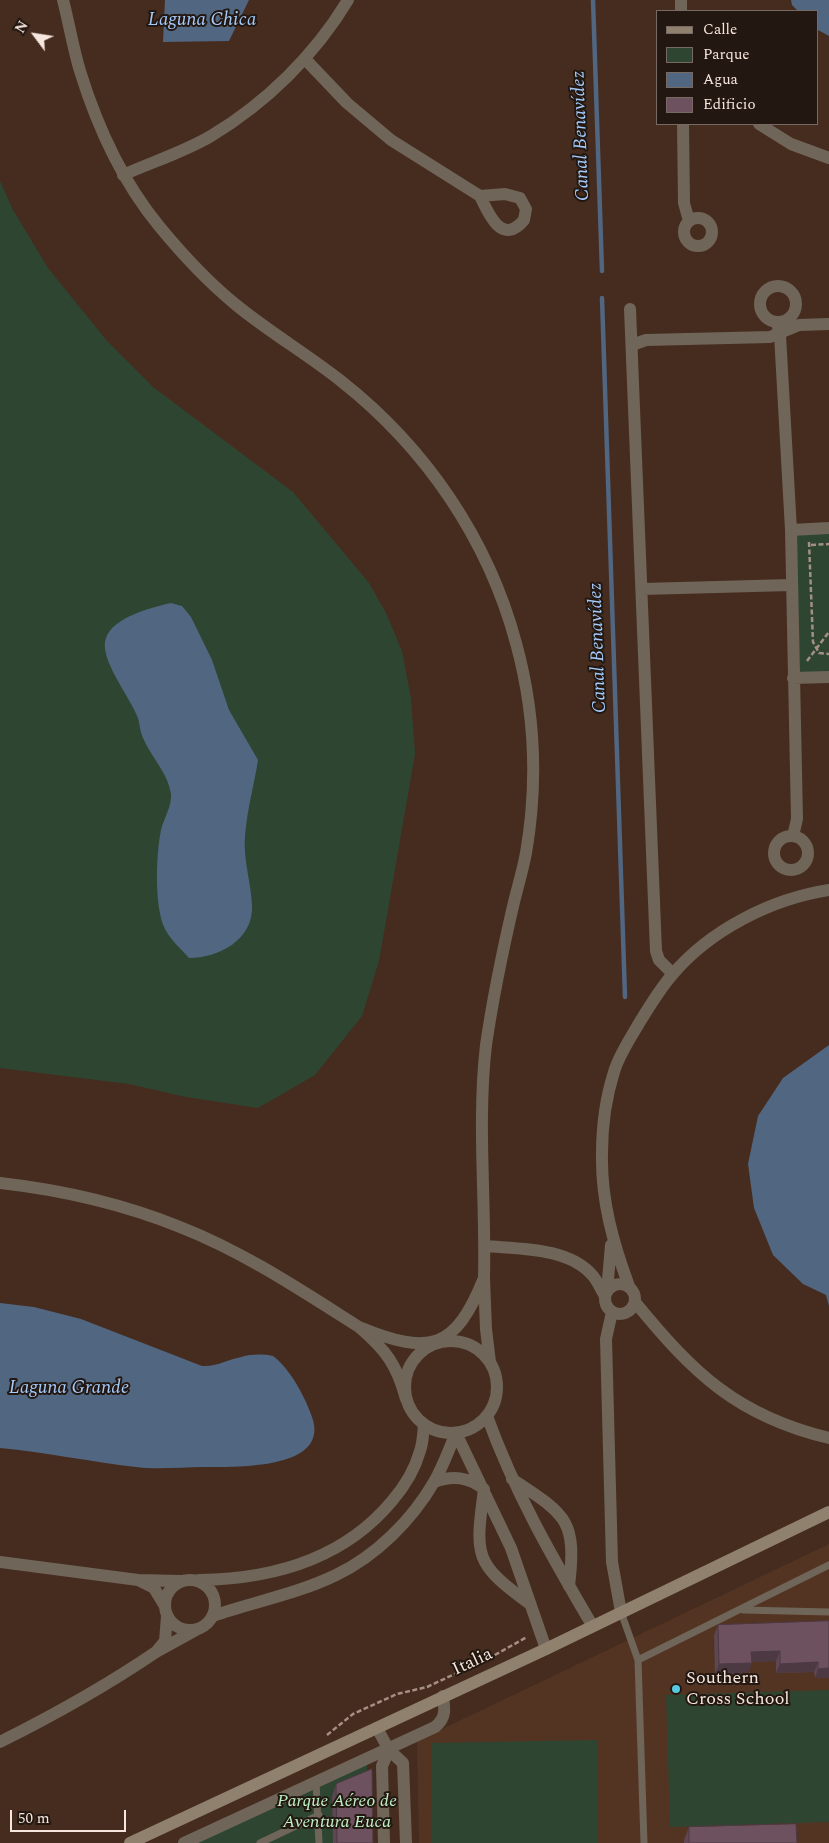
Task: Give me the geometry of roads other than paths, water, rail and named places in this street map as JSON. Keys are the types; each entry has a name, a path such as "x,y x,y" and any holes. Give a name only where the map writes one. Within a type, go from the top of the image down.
{"street":[{"path":"63,0 80,70 108,144 123,175 158,225 197,269 236,305 340,380 394,428 437,478 462,514 486,559 501,595 517,644 526,688 534,758 526,856 497,978 486,1048 483,1106 484,1278 486,1329 490,1362"},
{"path":"123,175 211,136 274,89 305,59 348,0"},
{"path":"305,59 347,103 392,140 480,196"},
{"path":"683,125 684,203 689,221"},
{"path":"761,125 791,144 829,158"},
{"path":"630,309 656,951 659,960 673,974"},
{"path":"632,345 646,340 770,337 779,329 799,325 829,324"},
{"path":"779,329 791,530 797,819 793,836"},
{"path":"791,530 829,528"},
{"path":"642,589 791,585"},
{"path":"793,678 829,677"},
{"path":"829,890 789,900 740,921 710,941 673,974 653,1000 614,1071 604,1122 602,1152 604,1195 611,1232 628,1286 634,1293 635,1302 693,1368 734,1400 784,1425 829,1438"},
{"path":"0,1183 75,1195 121,1206 181,1227 230,1250 290,1283 360,1327 389,1356 399,1375 406,1399 416,1418 424,1425 434,1430 456,1433 478,1425 487,1416 494,1404 497,1390 496,1375 490,1362 480,1351 467,1343 452,1340 437,1343 404,1342 360,1327"},
{"path":"611,1232 606,1305 612,1312 626,1313 635,1302"},
{"path":"485,1246 538,1251 570,1260 592,1275 606,1294"},
{"path":"406,1399 407,1371 414,1359 424,1349 451,1333 464,1318 484,1278"},
{"path":"606,1294 615,1285 628,1286"},
{"path":"612,1312 606,1339 612,1562 621,1612"},
{"path":"487,1416 511,1478 538,1534 592,1625"},
{"path":"0,1562 138,1580 181,1581 243,1578 302,1565 330,1552 356,1536 378,1518 398,1493 414,1468 420,1451 424,1425"},
{"path":"213,1616 336,1576 362,1560 386,1541 409,1516 434,1482 456,1433"},
{"path":"456,1433 511,1548 546,1649"},
{"path":"434,1482 455,1477 476,1482 484,1489"},
{"path":"511,1478 548,1502 563,1519 571,1537 573,1552 569,1586"},
{"path":"484,1489 478,1538 484,1561 495,1577 530,1604"},
{"name":"Italia","path":"130,1843 546,1649 592,1625 829,1512"},
{"path":"138,1580 154,1588 166,1611 177,1626 183,1629 198,1629"},
{"path":"0,1742 54,1715 112,1682 156,1652 209,1622 213,1616 215,1599 212,1591 199,1580"},
{"path":"156,1652 165,1641 169,1591 181,1581"},
{"path":"188,1842 435,1727 442,1721 445,1713 443,1696"},
{"path":"377,1728 389,1750 403,1763 406,1843"},
{"path":"384,1843 382,1766 389,1750"}],"lane":[{"path":"638,1660 829,1565"},
{"path":"740,1610 829,1612"},
{"path":"621,1612 638,1660 644,1843"},
{"path":"316,1782 319,1843"},
{"path":"260,1843 319,1815"}],"water":[{"name":"Laguna Chica","path":"165,0 249,0 229,41 163,42"},
{"path":"791,0 829,0 829,36 819,31 819,10 797,10 792,5"},
{"path":"171,603 182,606 191,617 212,660 229,710 258,760 245,836 245,853 252,905 251,917 241,937 232,945 211,955 189,958 167,933 159,908 158,852 161,830 170,803 171,794 169,786 167,779 147,747 138,718 116,678 105,646 106,638 117,624 144,610"},
{"path":"829,1045 829,1306 826,1295 803,1284 773,1255 754,1208 748,1164 758,1116 783,1078"},
{"name":"Laguna Grande","path":"0,1303 34,1307 81,1319 202,1366 249,1355 273,1356 292,1376 307,1403 313,1420 314,1436 306,1448 293,1457 275,1462 236,1467 144,1468 0,1448"}],"waterway":[{"name":"Canal Benavídez","path":"593,0 602,271"},
{"name":"Canal Benavídez","path":"602,298 625,997"}],"place":[{"name":"Southern Cross School","path":"676,1689"}],"park label":[{"name":"Parque Aéreo de Aventura Euca","path":"337,1812"}]}
